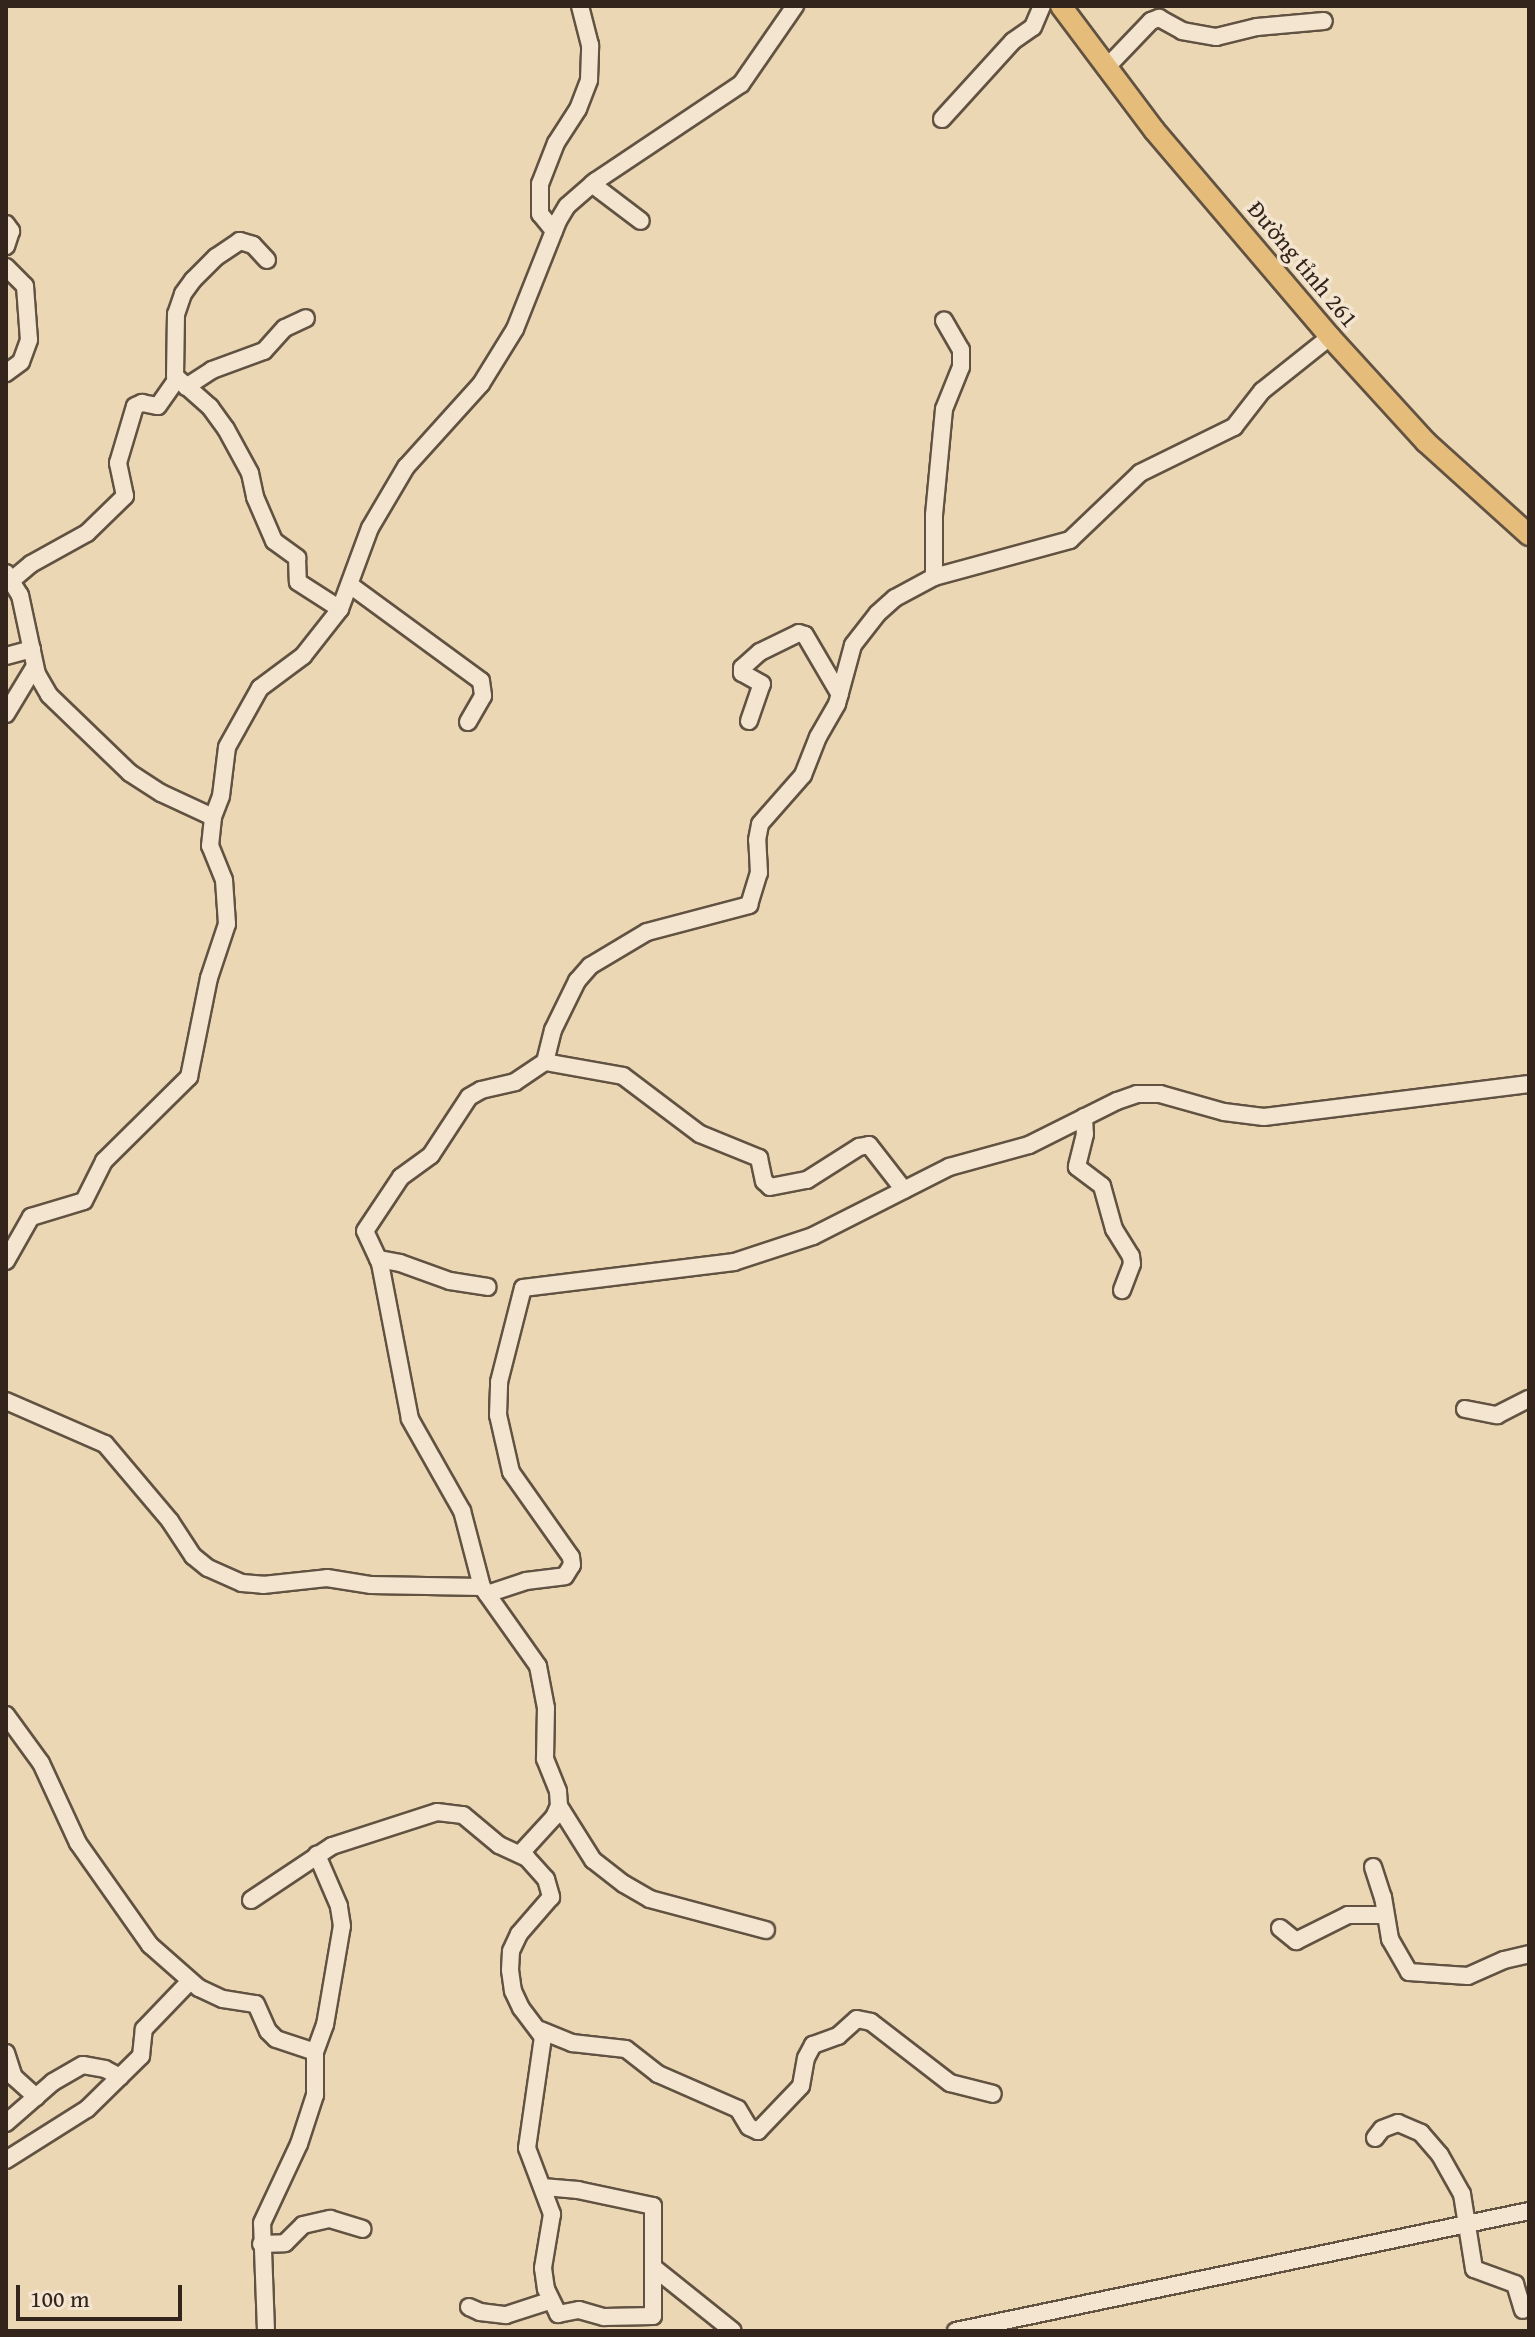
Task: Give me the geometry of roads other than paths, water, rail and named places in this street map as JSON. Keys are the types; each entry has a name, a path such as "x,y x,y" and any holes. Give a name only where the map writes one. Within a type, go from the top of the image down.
{"main road":[{"name":"Đường tỉnh 261","path":"1061,6 1106,68 1330,337 1426,442 1529,535"}],"street":[{"path":"554,231 540,214 540,184 556,143 578,109 589,80 590,45 580,6"},
{"path":"6,1261 31,1217 84,1201 104,1161 189,1077 209,978 227,924 224,880 210,846 213,817 221,796 227,747 260,688 303,656 340,609 370,528 406,467 481,384 515,329 567,206 592,184 741,84 795,6"},
{"path":"942,119 1013,41 1033,27 1042,6"},
{"path":"1106,68 1151,21 1159,18 1182,31 1216,37 1257,27 1324,21"},
{"path":"592,184 641,221"},
{"path":"6,224 11,231 6,246"},
{"path":"267,260 253,245 240,241 216,257 188,287 176,314 181,383 210,407 226,429 250,473 255,497 274,541 297,558 298,582 340,609"},
{"path":"6,267 25,286 29,340 21,362 6,373"},
{"path":"213,817 161,793 130,773 49,695 33,658 20,595 9,577 87,533 125,496 118,463 135,406 142,403 158,406 181,383 264,351 285,328 306,318"},
{"path":"934,577 934,515 944,409 961,367 961,350 944,320"},
{"path":"520,1854 554,1817 559,1806 558,1791 545,1759 546,1708 538,1666 484,1591 462,1511 410,1419 378,1259 365,1231 401,1177 431,1155 474,1093 515,1082 545,1062 553,1030 577,981 590,966 647,932 749,905 759,873 757,840 760,824 803,775 840,695 846,664 864,629 895,598 934,577 1070,540 1140,473 1234,427 1262,391 1330,337"},
{"path":"350,585 481,681 483,696 468,722"},
{"path":"749,721 762,684 742,673 742,668 760,652 799,633 805,635 840,695"},
{"path":"6,656 33,658"},
{"path":"6,714 33,658"},
{"path":"545,1062 623,1076 706,1138 759,1158 764,1181 770,1187 807,1180 859,1147 869,1145 904,1190"},
{"path":"6,1401 105,1444 170,1521 193,1556 208,1568 242,1583 263,1585 327,1578 371,1585 484,1591 565,1576 572,1565 571,1557 511,1472 498,1415 499,1382 523,1288 722,1265 813,1236 949,1167 1042,1140 1137,1094 1160,1094 1224,1112 1264,1117 1529,1084"},
{"path":"1084,1117 1085,1134 1077,1167 1102,1186 1114,1229 1131,1256 1132,1264 1122,1290"},
{"path":"378,1259 400,1263 450,1281 488,1287"},
{"path":"1465,1409 1497,1415 1529,1399"},
{"path":"6,1715 41,1763 78,1843 126,1906 145,1939 190,1981 223,1999 256,2004 271,2036 315,2052"},
{"path":"559,1806 593,1860 624,1884 661,1902 766,1930"},
{"path":"251,1900 317,1855 344,1841 437,1812 463,1815 499,1845 520,1854 546,1879 550,1888 548,1905 519,1934 511,1951 510,1970 513,1991 521,2008 540,2030 544,2045 527,2148 552,2214 543,2278 549,2301 558,2314 579,2310 604,2317 650,2317 654,2313 653,2206 578,2190 542,2187"},
{"path":"266,2331 261,2244 265,2213 299,2144 315,2095 315,2052 325,2025 342,1926 339,1906 317,1855"},
{"path":"1373,1867 1390,1939 1403,1966 1417,1975 1468,1976 1504,1960 1529,1954"},
{"path":"1280,1928 1296,1941 1348,1915 1385,1915"},
{"path":"6,2160 87,2109 120,2077 141,2056 144,2029 190,1981"},
{"path":"540,2030 572,2043 626,2049 658,2074 738,2109 749,2127 758,2131 801,2086 806,2058 813,2045 838,2036 857,2019 871,2022 950,2083 993,2094"},
{"path":"6,2053 14,2077 36,2097"},
{"path":"6,2123 66,2072 83,2065 105,2069 120,2077"},
{"path":"1375,2138 1382,2129 1398,2123 1421,2133 1440,2155 1462,2194 1474,2269 1515,2284 1523,2310"},
{"path":"956,2331 1529,2211"},
{"path":"261,2244 285,2243 303,2225 330,2219 362,2229"},
{"path":"653,2267 733,2331"},
{"path":"469,2307 480,2312 506,2315 549,2301"}]}
